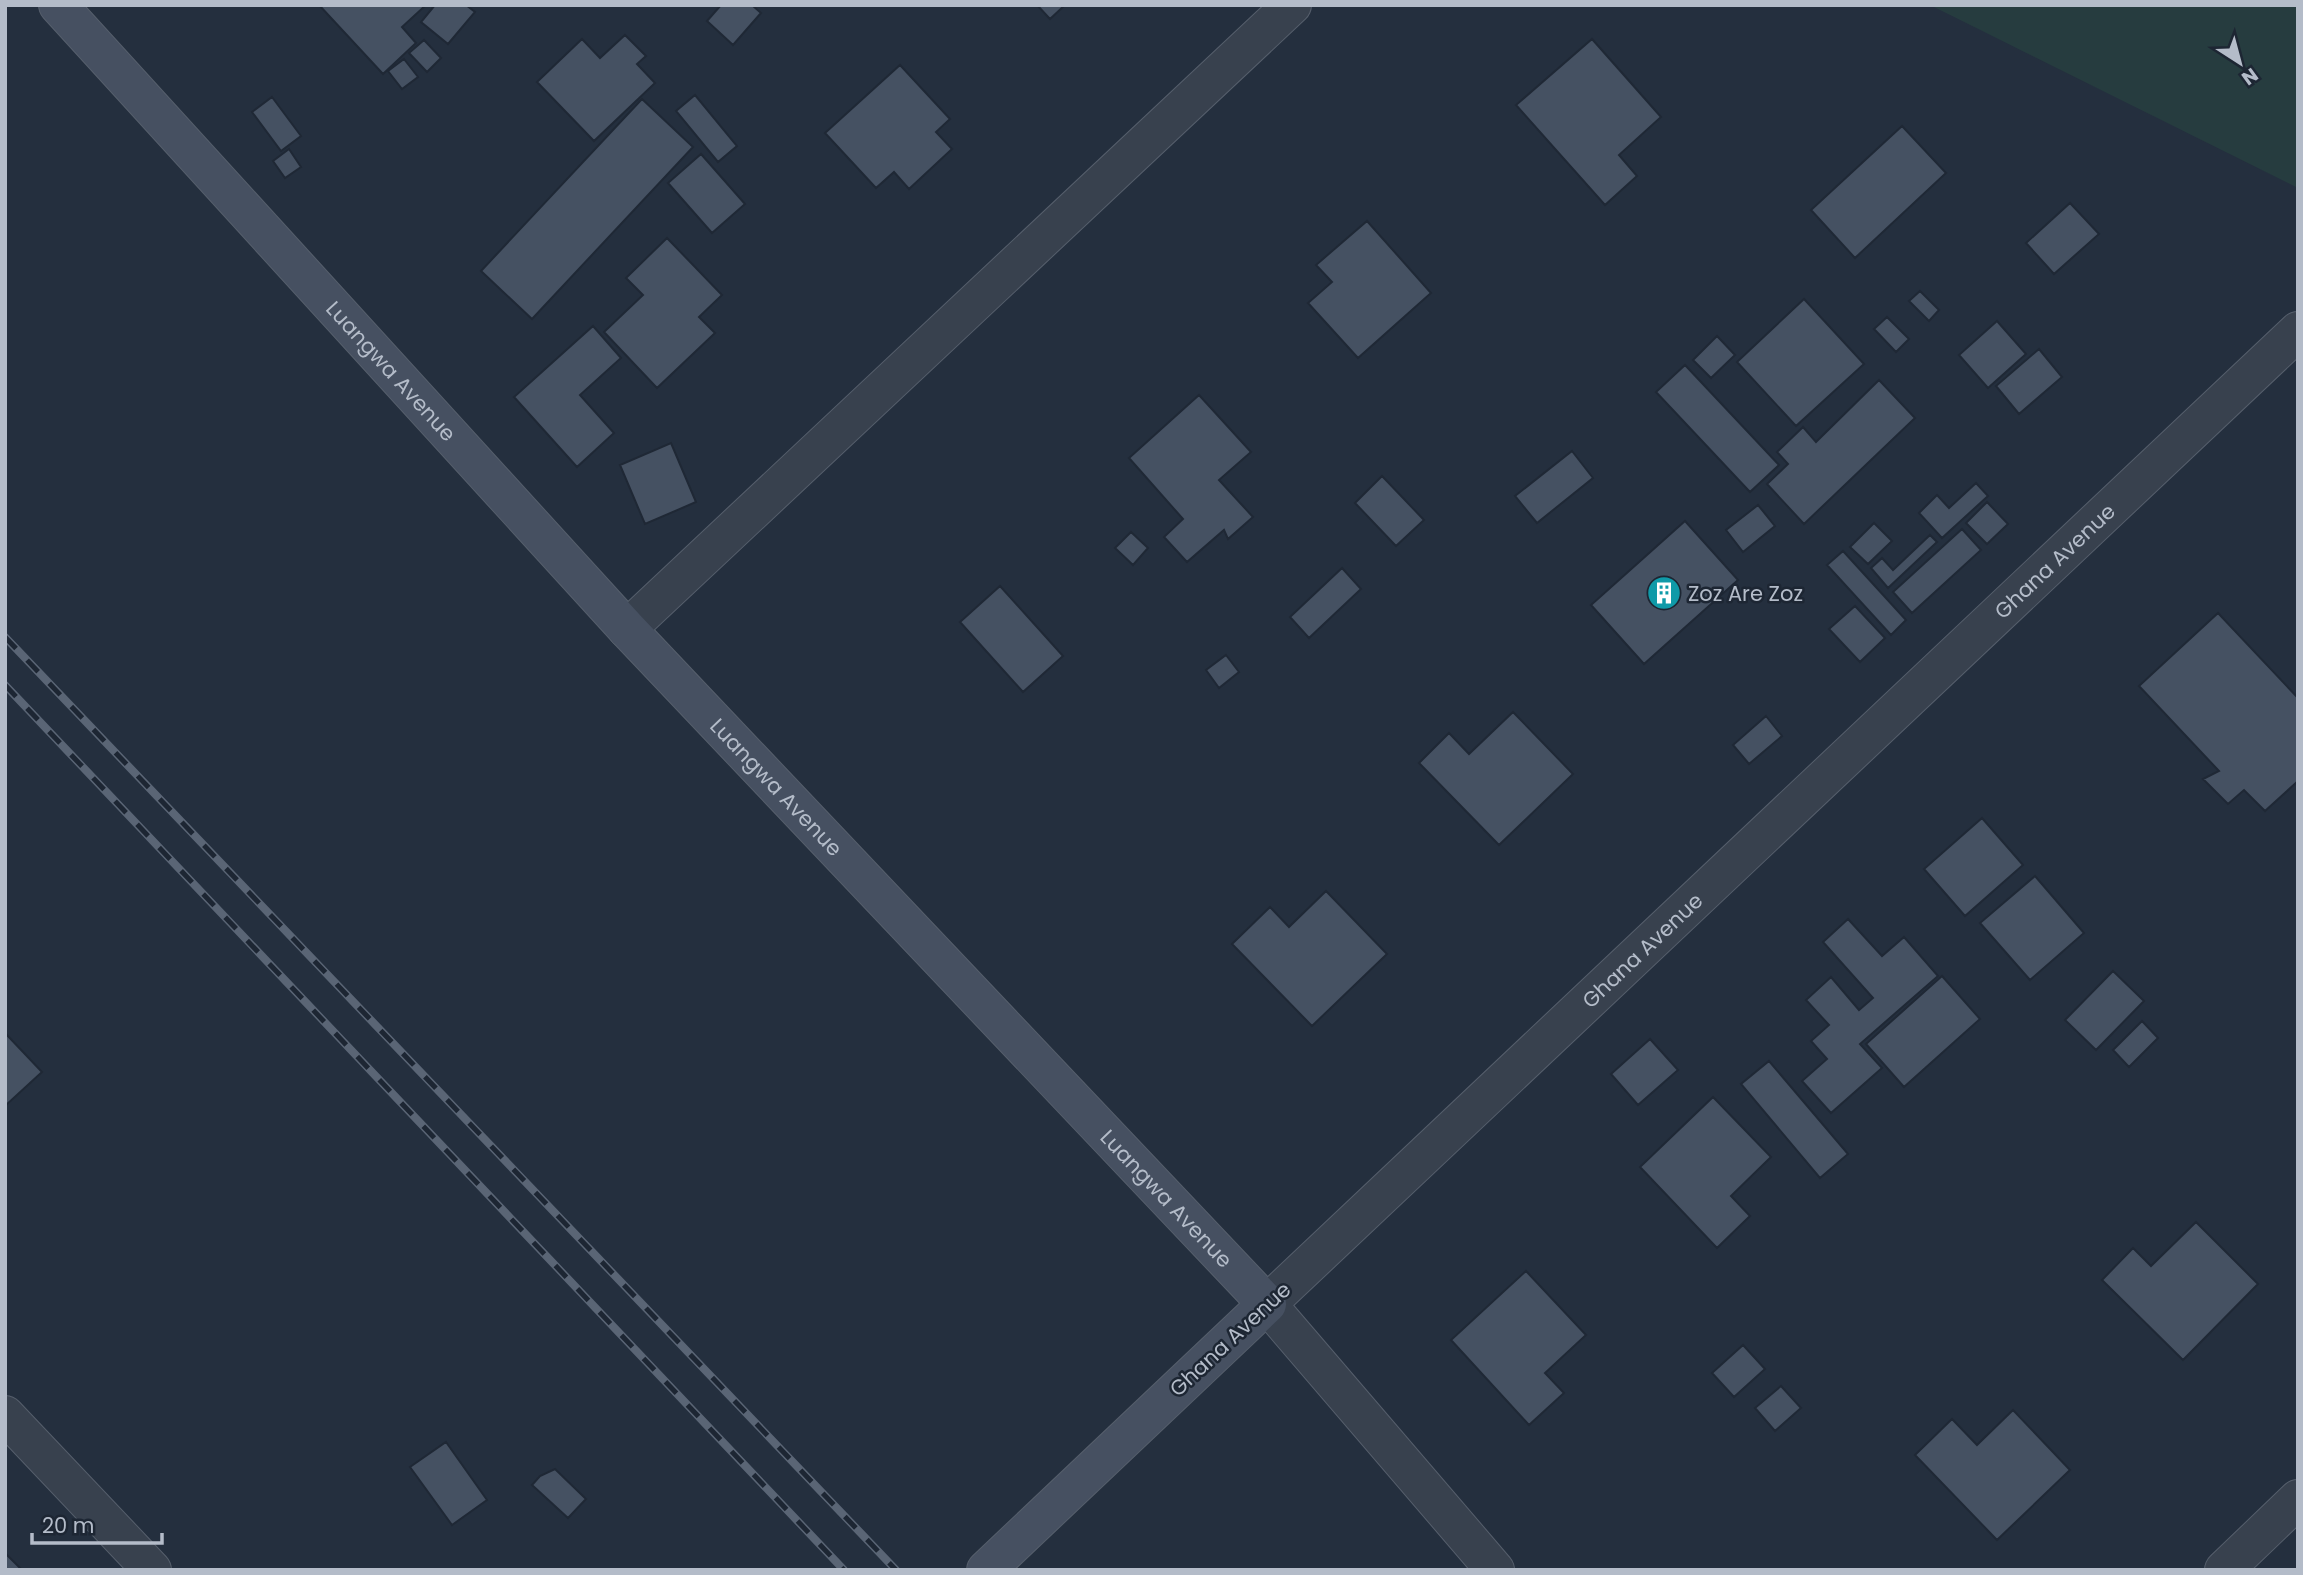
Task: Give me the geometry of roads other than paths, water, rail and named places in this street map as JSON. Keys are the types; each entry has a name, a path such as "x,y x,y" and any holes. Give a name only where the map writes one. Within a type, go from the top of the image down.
{"main road":[{"name":"Luangwa Avenue","path":"58,5 627,629 1267,1304"},
{"name":"Ghana Avenue","path":"986,1570 1267,1304"}],"street":[{"path":"627,629 1293,5"},
{"name":"Ghana Avenue","path":"1267,1304 2298,331"},
{"name":"Luangwa Avenue","path":"1267,1304 1495,1570"},
{"path":"5,1415 152,1570"},
{"path":"2224,1570 2298,1499"}],"railway":[{"path":"5,637 896,1570"},
{"path":"5,685 844,1570"}],"place":[{"name":"Zoz Are Zoz","path":"1664,593"}]}
